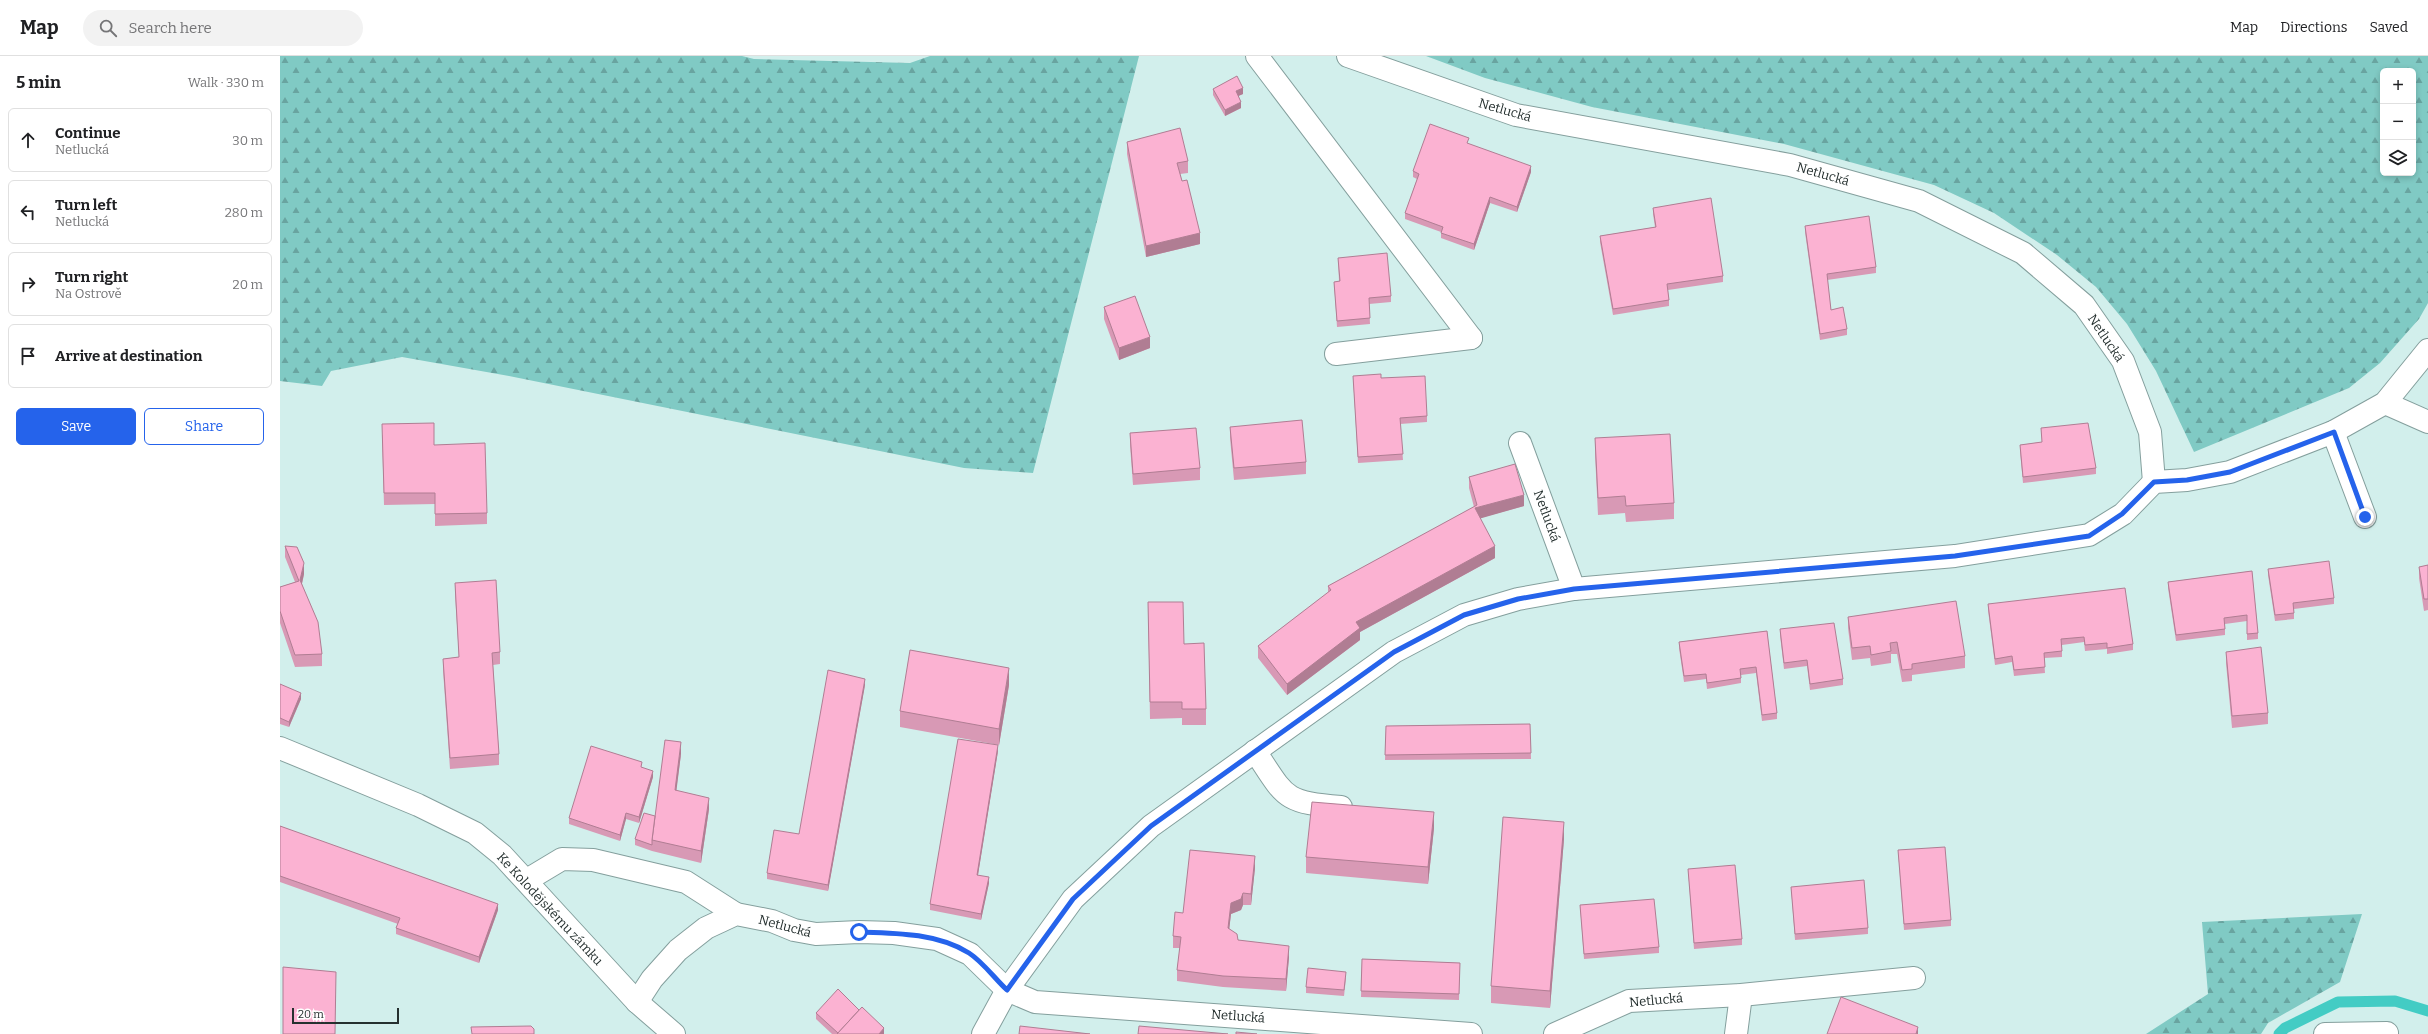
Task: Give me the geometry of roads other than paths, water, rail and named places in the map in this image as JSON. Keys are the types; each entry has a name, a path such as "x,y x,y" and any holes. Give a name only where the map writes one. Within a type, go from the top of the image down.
{"street":[{"path":"1256,56 1472,338 1336,354"},
{"name":"Netlucká","path":"1348,56 1516,115 1790,165 1919,201 2023,253 2084,305 2123,361 2150,432 2154,482"},
{"path":"983,1034 1007,990 1073,899 1151,826 1394,652 1464,615 1518,599 1574,589 1955,556 2089,536 2122,514 2154,482 2187,480 2230,472 2334,432 2385,403 2428,350"},
{"path":"2385,403 2428,422"},
{"path":"2334,432 2365,517"},
{"name":"Netlucká","path":"1520,443 1574,589"},
{"name":"Ke Kolodějskému zámku","path":"280,748 438,814 475,833 502,854 637,1002 674,1034"},
{"path":"1255,751 1282,791 1290,797 1310,804 1343,807"},
{"name":"Netlucká","path":"527,880 562,859 593,860 686,882 736,914 772,921 794,930 816,934 887,933 937,939 970,954 1007,990 1035,1002 1471,1034"},
{"path":"637,1002 652,980 678,950 706,928 736,914"},
{"name":"Netlucká","path":"1555,1034 1629,1001 1741,995 1914,978"},
{"path":"1736,1034 1741,995"},
{"path":"2325,1034 2387,1033"}],"waterway":[{"path":"2279,1034 2285,1028 2338,1002 2395,1001 2428,1011"}]}
